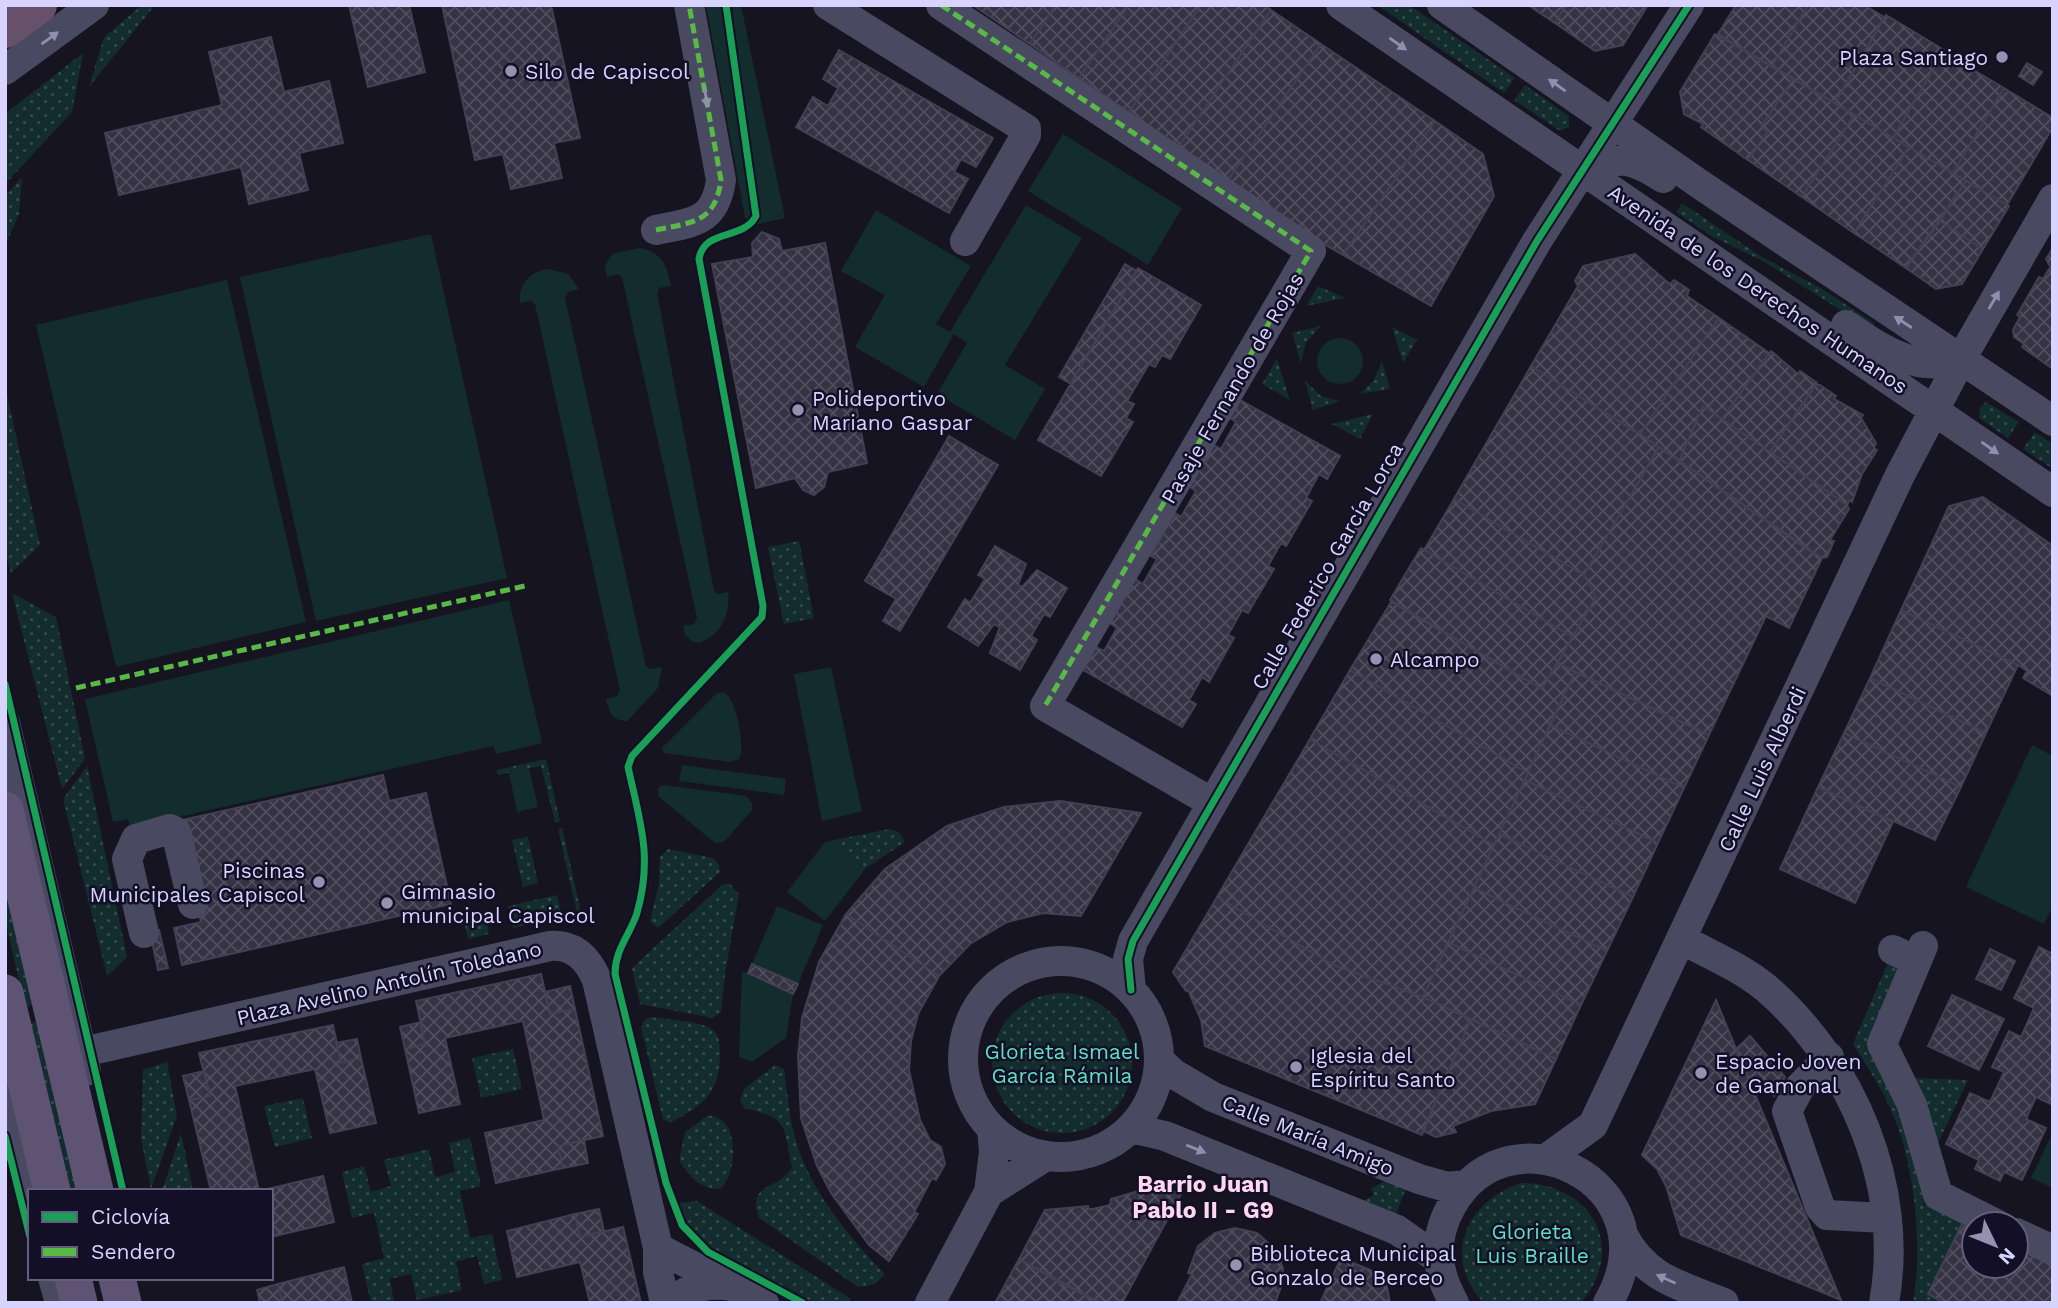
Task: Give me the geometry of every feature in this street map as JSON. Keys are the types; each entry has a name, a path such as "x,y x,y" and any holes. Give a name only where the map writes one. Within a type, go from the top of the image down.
{"highway":[{"path":"5,29 38,5"}],"main road":[{"path":"5,810 71,1054 95,1189"},
{"path":"5,993 52,1189"},
{"path":"73,1280 79,1303"},
{"path":"117,1280 123,1303"}],"street":[{"path":"5,70 94,5"},
{"path":"656,230 695,222 709,214 718,199 721,180 690,5"},
{"path":"828,5 1026,129 1026,135 965,241"},
{"name":"Pasaje Fernando de Rojas","path":"941,5 1311,251 1045,706 1211,802"},
{"name":"Avenida de los Derechos Humanos","path":"1342,5 2053,492"},
{"path":"1442,5 1837,278 2053,421"},
{"path":"1582,170 1689,5"},
{"path":"1582,170 1615,159 1630,160 1786,263 1811,273 1837,278"},
{"name":"Calle Federico García Lorca","path":"1131,989 1128,959 1133,941 1537,241 1582,170"},
{"path":"1934,409 2053,199"},
{"path":"1708,254 1771,274 1897,356 1929,365 1961,359"},
{"name":"Calle Luis Alberdi","path":"1591,1129 1683,940 1900,475 1934,409"},
{"path":"5,723 71,1054 112,1189"},
{"path":"144,933 127,859 136,839 170,829 176,832 193,904"},
{"path":"1683,940 1734,966 1764,986 1788,1009 1829,1057 1865,1131 1880,1180 1888,1277 1884,1303"},
{"path":"1081,962 1113,975 1131,989 1150,1017 1158,1042 1160,1061 1155,1088 1144,1111 1131,1128 1092,1153 1063,1157 1046,1156 1021,1149 992,1129 972,1100 961,1068 964,1038 976,1010 994,988 1017,971 1048,962 1081,962 1105,957 1133,941"},
{"name":"Plaza Avelino Antolín Toledano","path":"71,1054 550,946 569,948 588,962 597,980 658,1248 658,1272 665,1303"},
{"path":"1910,953 1882,1044 1912,1105 1938,1195 1968,1210"},
{"path":"1829,1057 1790,1101 1787,1111 1789,1120 1820,1207 1827,1215 1885,1218"},
{"name":"Calle María Amigo","path":"1160,1061 1192,1086 1226,1102 1419,1179 1447,1187 1466,1185"},
{"path":"5,1082 31,1189"},
{"path":"1131,1128 1165,1136 1397,1230 1437,1258"},
{"path":"930,1303 989,1192 994,1152 992,1129"},
{"path":"1546,1158 1591,1129 1599,1187"},
{"path":"989,1192 1046,1156"},
{"path":"1454,1303 1440,1273 1437,1258 1444,1222 1466,1185 1499,1166 1517,1160 1546,1158 1572,1166 1599,1187 1613,1206 1632,1253 1651,1272 1724,1303"},
{"path":"1608,1303 1621,1275 1623,1235"},
{"path":"2030,1239 2053,1250"},
{"path":"658,1248 764,1303"},
{"path":"54,1280 60,1303"},
{"path":"135,1280 141,1303"},
{"path":"674,1303 680,1295 694,1289 715,1284 732,1286"}],"green space":[{"path":"142,5 155,5 89,87 104,37"},
{"path":"706,5 741,5 785,218 755,225 745,218"},
{"path":"1377,5 1409,5 1515,78 1504,93"},
{"path":"83,53 72,112 5,184 5,114"},
{"path":"1525,85 1569,116 1569,127 1560,131 1514,100"},
{"path":"1063,134 1182,208 1148,265 1028,191"},
{"path":"22,177 19,214 5,246 5,196"},
{"path":"1682,203 1762,257 1819,287 1874,323 1870,329 1763,261 1713,237 1676,212"},
{"path":"1026,205 1082,238 1005,365 1045,389 1015,440 937,394 967,343 954,334 924,387 855,347 885,295 841,271 876,210 971,266 936,324 950,332"},
{"path":"431,234 507,578 316,621 240,277"},
{"path":"639,248 658,256 665,266 671,286 659,288 657,293 714,591 718,594 728,592 728,608 723,623 707,640 699,643 688,638 683,626 694,624 697,618 622,277 618,274 607,277 605,266 612,254"},
{"path":"549,269 568,274 579,289 568,292 565,297 646,666 650,669 662,667 658,688 627,721 615,717 607,704 606,699 617,696 620,691 535,304 531,301 520,303 521,290 527,279 537,272"},
{"path":"227,280 306,622 116,667 36,325"},
{"path":"1318,286 1345,298 1306,306"},
{"path":"1321,326 1306,342 1301,363 1292,333"},
{"path":"1392,327 1417,340 1403,363"},
{"path":"1340,338 1356,345 1363,361 1356,377 1340,384 1324,377 1317,361 1324,345"},
{"path":"1277,359 1290,400 1262,384"},
{"path":"1382,361 1390,389 1360,394 1374,380"},
{"path":"1305,381 1321,396 1340,401 1313,410"},
{"path":"7,395 40,545 11,573 5,551"},
{"path":"1986,402 2019,422 2008,438 1979,418 1980,407"},
{"path":"1373,414 1360,439 1332,424"},
{"path":"2035,432 2053,444 2053,469 2023,449"},
{"path":"799,541 814,618 784,624 768,547"},
{"path":"12,593 56,617 85,759 62,789"},
{"path":"509,600 542,743 496,754 493,746 130,828 128,819 113,822 85,699"},
{"path":"831,667 862,811 822,821 794,674"},
{"path":"724,692 732,703 739,724 739,759 730,762 664,753 662,748 716,694"},
{"path":"2032,745 2053,756 2053,905 2044,924 1966,887"},
{"path":"546,759 560,821 555,822 541,766 498,775 496,770"},
{"path":"682,765 786,779 784,795 679,781"},
{"path":"87,766 127,957 107,976 63,799"},
{"path":"529,768 538,807 517,812 509,773"},
{"path":"664,785 746,796 752,803 752,810 724,842 715,843 658,796 658,788"},
{"path":"562,828 581,912 577,913 558,829"},
{"path":"890,829 900,833 905,842 866,868 829,841"},
{"path":"528,837 538,883 523,887 512,840"},
{"path":"829,841 866,868 825,921 787,892 824,843"},
{"path":"668,849 713,858 719,864 720,872 658,928 650,921 659,884 660,857"},
{"path":"5,870 36,1004 25,1007 5,919"},
{"path":"729,883 739,894 721,1012 713,1018 640,1004 632,968 722,885"},
{"path":"557,895 562,917 513,928 508,906"},
{"path":"777,906 823,925 798,984 752,964"},
{"path":"484,911 489,934 468,939 463,916"},
{"path":"1889,960 1901,967 1867,1047 1898,1098 1913,1144 1924,1205 1960,1216 1960,1228 1928,1294 1945,1303 1913,1303 1917,1233 1907,1158 1889,1105 1853,1044"},
{"path":"742,971 793,994 786,1038 752,1062 739,1057"},
{"name":"Glorieta Ismael García Rámila","path":"1062,993 1089,999 1111,1014 1126,1036 1132,1063 1126,1090 1111,1112 1089,1127 1062,1133 1035,1127 1013,1112 998,1090 992,1063 998,1036 1013,1014 1035,999"},
{"path":"650,1017 704,1025 713,1030 719,1041 717,1078 708,1096 693,1110 670,1123 663,1119 641,1027 644,1020"},
{"path":"40,1021 78,1189 68,1189 30,1023"},
{"path":"513,1049 522,1089 481,1098 472,1058"},
{"path":"167,1062 177,1116 151,1189 141,1139 143,1070"},
{"path":"775,1065 784,1069 789,1110 800,1154 819,1192 843,1227 885,1274 875,1284 858,1287 759,1218 757,1198 766,1188 787,1175 792,1167 782,1126 769,1116 744,1108 740,1100 744,1089"},
{"path":"1913,1078 1968,1080 1938,1143"},
{"path":"303,1098 312,1138 275,1147 264,1106"},
{"path":"708,1115 727,1126 732,1141 731,1168 725,1184 720,1189 707,1187 696,1181 679,1161 685,1132"},
{"path":"2053,1132 2053,1188 2031,1178"},
{"path":"181,1133 193,1189 163,1189"},
{"path":"470,1138 481,1186 460,1191 470,1238 492,1234 502,1280 484,1284 477,1256 456,1262 462,1290 417,1300 411,1274 390,1279 394,1303 371,1303 362,1264 384,1258 374,1213 352,1218 342,1172 364,1166 371,1192 391,1186 384,1160 429,1149 435,1177 455,1172 449,1143"},
{"path":"1386,1180 1406,1188 1396,1214 1363,1201 1374,1195 1371,1189"},
{"name":"Glorieta Luis Braille","path":"1521,1183 1546,1186 1567,1194 1583,1206 1595,1222 1601,1240 1601,1261 1595,1282 1581,1303 1484,1303 1471,1285 1464,1267 1462,1250 1466,1232 1486,1203 1502,1191"},
{"path":"697,1201 848,1297 853,1303 813,1303 709,1246 685,1221 678,1203"}],"building":[{"path":"349,5 409,5 425,72 368,87"},
{"name":"Silo de Capiscol","path":"442,5 551,5 580,138 554,143 562,178 511,189 503,154 475,160"},
{"path":"973,5 1056,5 1030,44"},
{"path":"1056,5 1129,5 1079,78 1030,44"},
{"path":"1129,5 1201,5 1129,112 1079,78"},
{"path":"1201,5 1264,5 1271,10 1179,146 1129,112"},
{"path":"1528,5 1566,5 1555,23"},
{"path":"1566,5 1648,5 1623,45 1595,51 1555,23"},
{"path":"1736,5 1808,5 1772,66 1718,34"},
{"path":"1808,5 1864,5 1884,17 1835,103 1772,66"},
{"path":"1271,10 1321,44 1228,180 1179,146"},
{"path":"1886,15 1944,50 1893,138 1835,103"},
{"path":"1715,34 1793,79 1761,127 1768,131 1748,160 1701,127 1703,124 1684,114 1680,92"},
{"path":"271,37 284,92 329,81 343,143 299,153 308,190 249,204 241,167 119,195 105,133 222,105 209,52"},
{"path":"1321,44 1435,121 1343,255 1303,232 1228,180"},
{"path":"839,50 993,138 976,167 961,159 954,172 968,179 949,213 796,127 813,97 828,106 838,88 823,79"},
{"path":"1943,52 2004,88 1953,173 1893,138"},
{"path":"2027,63 2042,72 2033,85 2019,76"},
{"path":"1793,79 1854,115 1802,197 1748,160 1768,131 1761,127"},
{"path":"2004,88 2053,118 2053,127 2007,205 1953,173"},
{"path":"1854,115 1909,147 1854,233 1802,197"},
{"path":"1435,121 1483,154 1494,196 1431,306 1343,255"},
{"path":"1909,147 1966,181 1906,268 1854,233"},
{"path":"1966,181 2009,206 1983,249 1940,221"},
{"path":"1940,221 1983,249 1962,284 1936,289 1906,268"},
{"name":"Polideportivo Mariano Gaspar","path":"762,232 779,239 782,251 825,243 867,463 828,472 824,487 814,495 803,490 795,478 756,488 712,264 753,257 752,243"},
{"path":"2053,248 2053,272 2046,259"},
{"path":"1635,254 1670,284 1674,280 1689,290 1687,296 1719,318 1640,434 1531,366 1578,286 1575,281 1583,266"},
{"path":"1125,264 1137,271 1071,384 1059,377"},
{"path":"1138,268 1201,305 1170,359 1162,355 1155,367 1149,364 1127,401 1134,404 1126,418 1133,422 1101,476 1038,440"},
{"path":"2049,269 2053,272 2053,369 2022,347 2024,344 2014,337 2013,330 2020,317 2017,315 2039,277 2043,279"},
{"path":"1719,318 1769,353 1722,419 1703,406 1679,461 1640,434"},
{"path":"1771,351 1798,374 1800,371 1817,383 1770,452 1722,419"},
{"path":"1531,366 1659,447 1584,575 1454,499"},
{"path":"1815,385 1820,385 1836,396 1834,399 1863,415 1861,418 1876,443 1874,448 1877,450 1862,474 1852,502 1850,500 1847,505 1770,452"},
{"path":"1240,400 1340,456 1327,479 1319,474 1306,498 1312,501 1286,546 1281,543 1268,566 1274,569 1248,613 1242,610 1228,635 1234,638 1209,682 1202,677 1189,700 1196,704 1182,727 1083,670 1096,647 1104,651 1117,628 1110,623 1135,579 1143,584 1157,559 1151,556 1175,513 1181,517 1196,491 1190,487 1214,445 1221,449 1236,422 1230,418"},
{"path":"1703,406 1847,505 1849,509 1830,540 1834,541 1827,557 1822,558 1811,552 1679,461"},
{"path":"949,436 998,465 900,631 883,621 896,599 865,581"},
{"path":"1659,447 1822,558 1789,628 1766,616 1709,735 1557,663 1596,597 1584,575"},
{"path":"1983,497 2053,546 2053,696 2023,678 2027,671 2018,665 1901,610 1949,506"},
{"path":"1454,499 1584,575 1596,597 1573,637 1424,550"},
{"path":"995,546 1026,564 1018,585 1022,587 1037,570 1067,588 1050,617 1044,614 1031,636 1037,640 1020,670 990,653 1000,627 994,624 978,646 948,627 965,599 970,603 985,579 978,575"},
{"path":"1421,548 1573,637 1542,689 1390,600"},
{"path":"1391,602 1542,689 1557,663 1575,672 1528,773 1350,670"},
{"path":"1901,610 2018,665 1986,733 1870,678"},
{"path":"1350,670 1528,773 1494,845 1313,741 1311,737"},
{"path":"1575,672 1709,735 1684,788 1550,725"},
{"path":"1870,678 1986,733 1961,787 1844,733"},
{"path":"1550,725 1684,788 1658,843 1525,780"},
{"path":"1844,733 1961,787 1935,840 1818,787"},
{"path":"1310,739 1494,845 1423,997 1334,965 1217,897"},
{"name":"Piscinas Municipales Capiscol","path":"383,775 389,801 426,793 451,904 182,965 174,928 201,922 178,821"},
{"path":"1525,780 1658,843 1633,897 1499,834"},
{"path":"1818,787 1893,822 1855,903 1780,869"},
{"path":"1060,801 1141,813 1081,916 1043,913 1007,922 970,944 939,976 846,914 885,869 947,826 1004,807"},
{"path":"1499,834 1633,897 1607,951 1474,888"},
{"path":"1474,888 1607,951 1581,1005 1448,942"},
{"path":"1217,897 1334,965 1423,997 1471,1019 1422,1135 1205,1046 1201,1020 1188,990 1186,991 1173,972"},
{"path":"846,914 939,976 918,1014 911,1041 909,1070 920,1120 930,1140 941,1147 945,1164 936,1180 932,1178 914,1212 918,1214 889,1261 869,1245 831,1193 817,1166 801,1118 798,1056 802,1018 819,962"},
{"path":"159,930 168,968 158,970 150,932"},
{"path":"1448,942 1581,1005 1556,1059 1423,997"},
{"path":"2039,947 2053,954 2053,1105 2036,1097 2026,1119 2046,1128 2022,1180 2004,1172 2000,1181 1975,1169 1979,1160 1946,1144 1970,1093 1990,1102 2004,1072 1992,1067 2009,1031 2021,1037 2034,1008 2014,998"},
{"path":"1990,949 2015,961 2001,990 1976,979"},
{"path":"752,964 798,984 793,994 748,973"},
{"path":"541,974 550,1014 575,1009 603,1136 558,1146 563,1168 496,1183 485,1133 544,1120 523,1021 445,1038 460,1104 419,1113 405,1049 425,1044 416,1001"},
{"path":"570,986 575,1009 550,1014 545,992"},
{"path":"1952,995 2004,1019 1979,1070 1928,1046"},
{"path":"1716,1000 1841,1300 1681,1235 1666,1186 1657,1169 1642,1155"},
{"path":"1471,1019 1556,1059 1535,1104 1491,1111 1453,1126 1456,1132 1436,1137 1423,1131"},
{"path":"421,1022 425,1044 405,1049 400,1027"},
{"path":"333,1025 341,1063 361,1058 376,1123 330,1133 315,1069 235,1086 259,1189 211,1189 189,1100 210,1096 199,1053"},
{"path":"1750,1036 1785,1077 1774,1096 1760,1079 1752,1086 1736,1049"},
{"path":"357,1039 361,1058 341,1063 336,1043"},
{"path":"204,1071 210,1096 189,1100 183,1076"},
{"path":"584,1140 588,1163 563,1168 558,1146"},
{"path":"323,1176 334,1222 273,1237 273,1189 268,1189"},
{"path":"1149,1183 1181,1194 1122,1303 1101,1303 1019,1259 1045,1210 1088,1206 1093,1209 1110,1205 1111,1199 1135,1192"},
{"path":"599,1209 604,1231 580,1237 575,1214"},
{"path":"575,1214 580,1237 623,1227 641,1303 590,1303 580,1262 517,1277 507,1231"},
{"name":"Biblioteca Municipal Gonzalo de Berceo","path":"1235,1228 1257,1233 1277,1251 1283,1269 1283,1282 1275,1303 1177,1303 1192,1274 1188,1273 1198,1246 1215,1233"},
{"path":"1960,1228 1960,1280 2030,1280 2030,1249 2053,1260 2053,1303 1945,1303 1928,1294"},
{"path":"1341,1258 1385,1276 1390,1303 1320,1303"},
{"path":"1019,1259 1062,1284 1101,1303 995,1303"},
{"path":"344,1267 352,1303 282,1303 278,1284"},
{"path":"278,1284 282,1303 260,1303 257,1290"}],"marked path":[{"path":"656,230 691,222 708,213 714,205 721,180 689,5"},
{"path":"941,5 1311,251 1045,706"},
{"path":"76,688 529,585"}],"cycle path":[{"path":"726,5 756,216 742,229 708,243 702,249 699,259 763,606 762,617 632,756 628,767 643,840 644,874 637,913 620,950 615,974 666,1183 682,1225 708,1252 803,1303"},
{"path":"1131,990 1128,959 1133,941 1537,241 1689,5"},
{"path":"5,684 123,1189"},
{"path":"5,1136 28,1229"}],"place":[{"name":"Plaza Santiago","path":"2002,57"},
{"name":"Silo de Capiscol","path":"511,71"},
{"name":"Polideportivo Mariano Gaspar","path":"798,410"},
{"name":"Alcampo","path":"1376,659"},
{"name":"Piscinas Municipales Capiscol","path":"319,882"},
{"name":"Gimnasio municipal Capiscol","path":"387,903"},
{"name":"Iglesia del Espíritu Santo","path":"1296,1067"},
{"name":"Espacio Joven de Gamonal","path":"1701,1073"},
{"name":"Biblioteca Municipal Gonzalo de Berceo","path":"1236,1265"}],"district":[{"name":"Barrio Juan Pablo II - G9","path":"1203,1197"}]}
